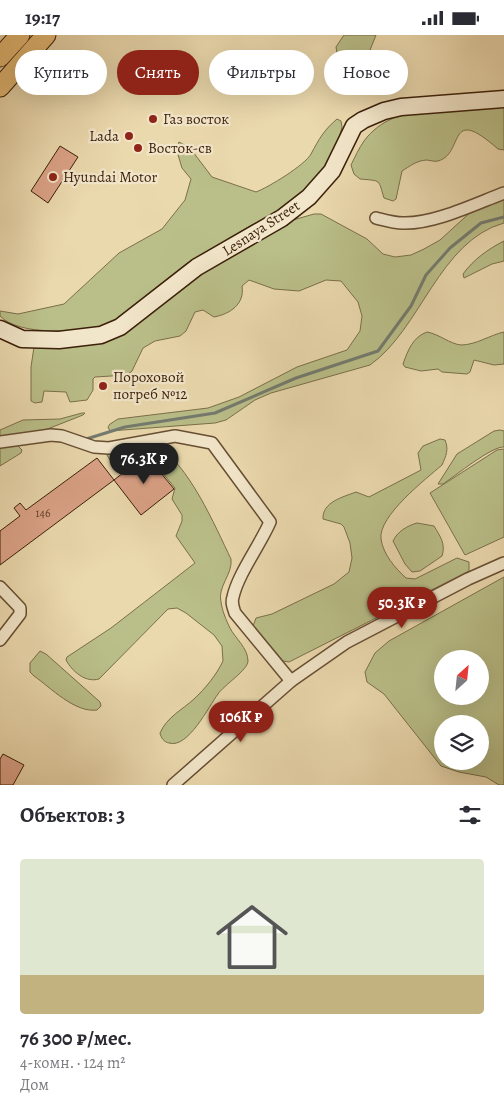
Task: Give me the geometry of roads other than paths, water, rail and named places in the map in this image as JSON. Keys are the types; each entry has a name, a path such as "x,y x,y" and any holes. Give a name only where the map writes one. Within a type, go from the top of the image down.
{"highway":[{"path":"0,57 20,35"},
{"path":"0,87 46,35"}],"main road":[{"name":"Lesnaya Street","path":"0,329 22,339 60,340 101,335 120,327 198,267 282,218 309,197 332,171 354,126 363,120 384,111 402,107 504,99"}],"street":[{"path":"376,218 403,223 416,222 462,209 504,193"},
{"path":"0,442 51,435 62,436 94,447 108,448 175,436 212,443 270,522 237,586 232,606 235,613 291,681"},
{"path":"172,785 291,681 348,642 468,579 504,563"},
{"path":"0,587 20,608 20,614 0,640"}],"waterway":[{"path":"83,440 125,427 215,413 296,378 378,351 411,306 426,275 450,248 481,223 504,217"}],"place":[{"name":"Газ восток","path":"153,119"},
{"name":"Lada","path":"129,136"},
{"name":"Восток-св","path":"138,148"},
{"name":"Hyundai Motor","path":"53,177"},
{"name":"Пороховой погреб №12","path":"103,386"}]}
